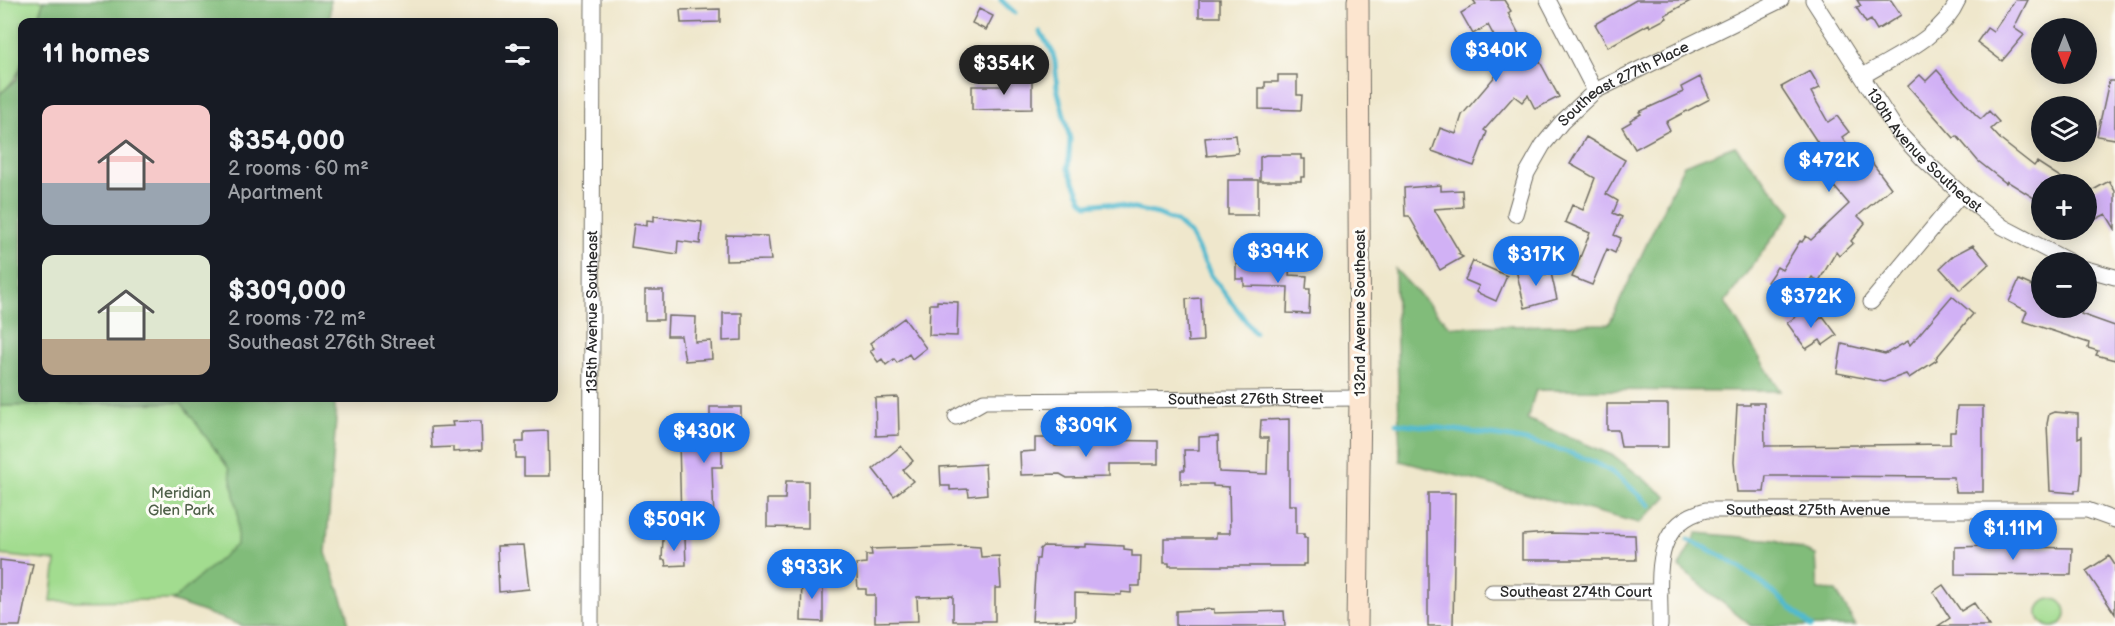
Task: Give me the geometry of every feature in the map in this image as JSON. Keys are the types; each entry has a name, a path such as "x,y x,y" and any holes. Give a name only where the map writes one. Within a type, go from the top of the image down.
{"main road":[{"name":"132nd Avenue Southeast","path":"1357,626 1360,398 1358,0"}],"street":[{"name":"135th Avenue Southeast","path":"591,626 593,0"},
{"path":"1548,0 1595,91"},
{"name":"Southeast 277th Place","path":"1515,214 1527,173 1543,145 1562,122 1595,91 1781,0"},
{"name":"130th Avenue Southeast","path":"1814,0 1897,131 1960,194 2004,227 2051,252"},
{"path":"1863,76 1934,33 1954,9 1958,0"},
{"path":"1871,302 1960,194"},
{"path":"2097,272 2115,277"},
{"name":"Southeast 276th Street","path":"956,417 984,401 1360,398"},
{"name":"Southeast 275th Avenue","path":"1660,626 1661,548 1680,521 1689,514 1706,510 2087,510 2115,520"},
{"name":"Southeast 274th Court","path":"1492,592 1660,592"}],"green space":[{"path":"0,0 44,0 37,18 18,18 18,72 0,94"},
{"path":"44,0 330,0 330,18 37,18"},
{"path":"18,76 18,402 181,402 0,406 0,94"},
{"path":"1735,146 1792,212 1725,302 1780,391 1536,390 1527,419 1614,456 1667,497 1639,523 1400,461 1395,269 1450,327 1609,324 1684,165"},
{"path":"181,402 334,402 336,419 326,553 348,615 348,626 243,626 172,601 237,544 238,514 229,469"},
{"name":"Meridian Glen Park","path":"306,402 306,599 51,601 56,561 0,555 0,406"},
{"path":"1697,533 1776,540 1816,555 1818,590 1836,591 1856,626 1751,626 1679,567"},
{"path":"2052,599 2062,603 2066,613 2062,623 2052,627 2042,623 2038,613 2042,603"}],"building":[{"path":"1199,0 1220,0 1220,17 1199,17"},
{"path":"1473,0 1504,0 1511,11 1508,13 1523,42 1526,40 1532,52 1534,51 1559,97 1535,109 1528,95 1522,102 1514,96 1484,130 1487,132 1474,166 1432,151 1440,128 1456,134 1462,115 1502,68 1509,64 1488,25 1473,34 1461,13 1476,4"},
{"path":"1636,0 1692,0 1665,15 1667,18 1650,27 1649,24 1608,47 1595,24"},
{"path":"1857,0 1891,0 1901,15 1877,30 1871,20 1866,23 1856,7 1861,6"},
{"path":"2015,0 2028,0 2014,28 2024,35 2002,61 1977,42 1987,28 1993,32"},
{"path":"720,9 720,22 681,23 680,10"},
{"path":"979,9 993,16 986,30 972,23"},
{"path":"1937,70 1981,119 1989,111 1999,122 1991,129 2002,141 2034,166 2037,162 2056,174 2031,174 2031,196 2007,181 2006,183 1978,161 1957,136 1954,138 1908,86 1920,75 1926,81"},
{"path":"1810,71 1820,88 1811,92 1828,122 1837,116 1849,132 1842,137 1858,159 1865,153 1891,188 1858,216 1865,223 1851,241 1853,243 1839,256 1836,252 1819,281 1812,277 1797,301 1767,282 1777,267 1782,270 1800,241 1802,242 1806,236 1811,240 1849,204 1831,183 1839,175 1781,87"},
{"path":"1278,75 1297,75 1297,95 1302,95 1301,110 1259,109 1259,88 1265,88 1265,82 1278,82"},
{"path":"1700,77 1710,99 1666,122 1670,130 1635,149 1622,127 1641,114 1639,112 1683,92 1681,87"},
{"path":"1003,80 1032,80 1032,109 972,110 972,86 1003,86"},
{"path":"2109,81 2115,81 2115,139 2097,136"},
{"path":"1236,135 1238,153 1207,156 1205,138"},
{"path":"1586,137 1625,160 1606,194 1618,201 1613,213 1622,217 1614,235 1621,238 1615,253 1607,249 1592,285 1572,277 1590,233 1565,222 1572,205 1583,210 1595,178 1570,164"},
{"path":"1301,155 1301,159 1305,159 1305,177 1301,177 1301,181 1260,181 1260,157"},
{"path":"1228,180 1258,180 1258,215 1228,215"},
{"path":"2109,181 2115,191 2115,229 2106,214 2097,218 2097,188"},
{"path":"1441,185 1441,191 1462,190 1463,207 1434,209 1460,253 1458,254 1463,257 1440,270 1409,216 1405,216 1404,188"},
{"path":"654,216 702,222 700,244 678,241 677,254 631,247 634,224 647,226 647,220 654,221"},
{"path":"726,235 768,236 771,260 726,261"},
{"path":"1973,245 1989,264 1960,290 1940,268 1954,255"},
{"path":"1473,261 1507,276 1496,301 1476,292 1479,286 1465,280"},
{"path":"1236,264 1290,266 1289,275 1307,276 1306,289 1310,289 1309,314 1287,313 1288,287 1244,286 1244,279 1236,279"},
{"path":"1534,265 1537,277 1551,273 1557,299 1525,308 1516,270"},
{"path":"2019,280 2031,285 2031,318 2092,318 2115,326 2115,360 2096,355 2098,351 2088,348 2089,343 2023,321 2027,311 2009,302"},
{"path":"645,290 663,290 663,320 645,320"},
{"path":"1952,296 1973,314 1936,358 1937,360 1909,378 1906,374 1884,382 1837,373 1842,344 1885,354 1908,341 1910,345"},
{"path":"1201,298 1203,341 1188,342 1186,299"},
{"path":"937,301 958,302 957,336 929,335 930,304 937,304"},
{"path":"1808,308 1817,321 1823,316 1837,335 1823,345 1820,340 1806,349 1787,323"},
{"path":"723,313 742,313 742,340 723,341"},
{"path":"668,316 696,317 695,342 711,341 712,359 685,361 681,336 667,336"},
{"path":"904,318 926,348 912,359 909,354 897,363 894,359 886,365 882,359 878,362 870,351 874,348 870,343"},
{"path":"898,397 899,435 876,436 875,398"},
{"path":"1750,403 1764,403 1765,446 1950,444 1950,432 1955,432 1957,406 1983,406 1983,492 1956,492 1954,477 1766,476 1764,492 1737,492 1734,462 1737,405 1750,405"},
{"path":"1607,404 1668,404 1668,447 1621,447 1618,430 1607,430"},
{"path":"710,407 741,407 741,428 730,427 730,431 722,431 722,467 712,467 714,520 681,521 679,441 692,441 692,429 710,429"},
{"path":"2054,412 2078,414 2078,438 2082,436 2082,469 2080,490 2075,490 2075,493 2050,491 2047,424 2049,414"},
{"path":"1289,419 1289,505 1296,505 1296,534 1304,534 1304,538 1307,538 1307,564 1303,566 1169,566 1169,563 1164,563 1164,538 1216,538 1216,533 1230,533 1229,487 1213,486 1213,484 1181,484 1181,470 1185,470 1184,450 1199,450 1199,437 1218,436 1219,472 1267,474 1268,438 1260,438 1261,420"},
{"path":"481,421 482,450 453,452 453,447 432,448 431,427 453,426 452,422"},
{"path":"548,431 549,476 524,476 524,458 516,458 516,442 524,442 524,432"},
{"path":"1035,438 1054,438 1055,446 1091,445 1091,440 1158,441 1158,464 1109,464 1109,477 1067,478 1060,474 1021,475 1020,452 1035,451"},
{"path":"901,446 913,461 903,470 913,481 894,496 873,469"},
{"path":"985,464 987,494 969,496 968,489 950,490 950,486 941,486 940,467"},
{"path":"786,481 808,481 808,528 767,527 767,499 785,499"},
{"path":"1428,493 1455,493 1453,626 1428,626"},
{"path":"1550,533 1635,535 1636,560 1522,560 1522,535"},
{"path":"663,538 685,538 686,565 666,566 665,560 662,560"},
{"path":"1086,544 1124,546 1124,549 1132,550 1132,556 1141,556 1140,586 1131,586 1131,593 1121,592 1121,595 1075,593 1075,620 1032,621 1036,559 1039,559 1040,549 1043,546 1086,547"},
{"path":"524,545 529,589 499,592 497,546"},
{"path":"980,547 981,557 999,556 1001,588 995,588 995,621 953,621 953,596 917,597 918,621 875,622 875,595 866,595 866,589 858,589 856,564 866,563 866,555 872,555 871,549"},
{"path":"1955,547 2072,548 2071,575 1955,574"},
{"path":"2109,556 2115,565 2115,614 2086,571"},
{"path":"0,560 33,564 20,626 0,626"},
{"path":"802,577 823,578 823,622 801,621"},
{"path":"1943,585 1961,611 1974,603 1990,626 1938,626 1950,618 1933,592"},
{"path":"1214,609 1214,613 1284,611 1285,626 1176,626 1176,611"}],"waterway":[{"path":"1001,0 1015,13"},
{"path":"1040,32 1052,51 1055,62 1057,88 1070,139 1068,168 1082,200 1087,205 1106,203 1158,214 1177,222 1190,234 1211,275 1255,333"},
{"path":"1397,423 1500,436 1551,447 1599,465 1613,473 1650,505"},
{"path":"1688,540 1738,566 1811,626"}]}
